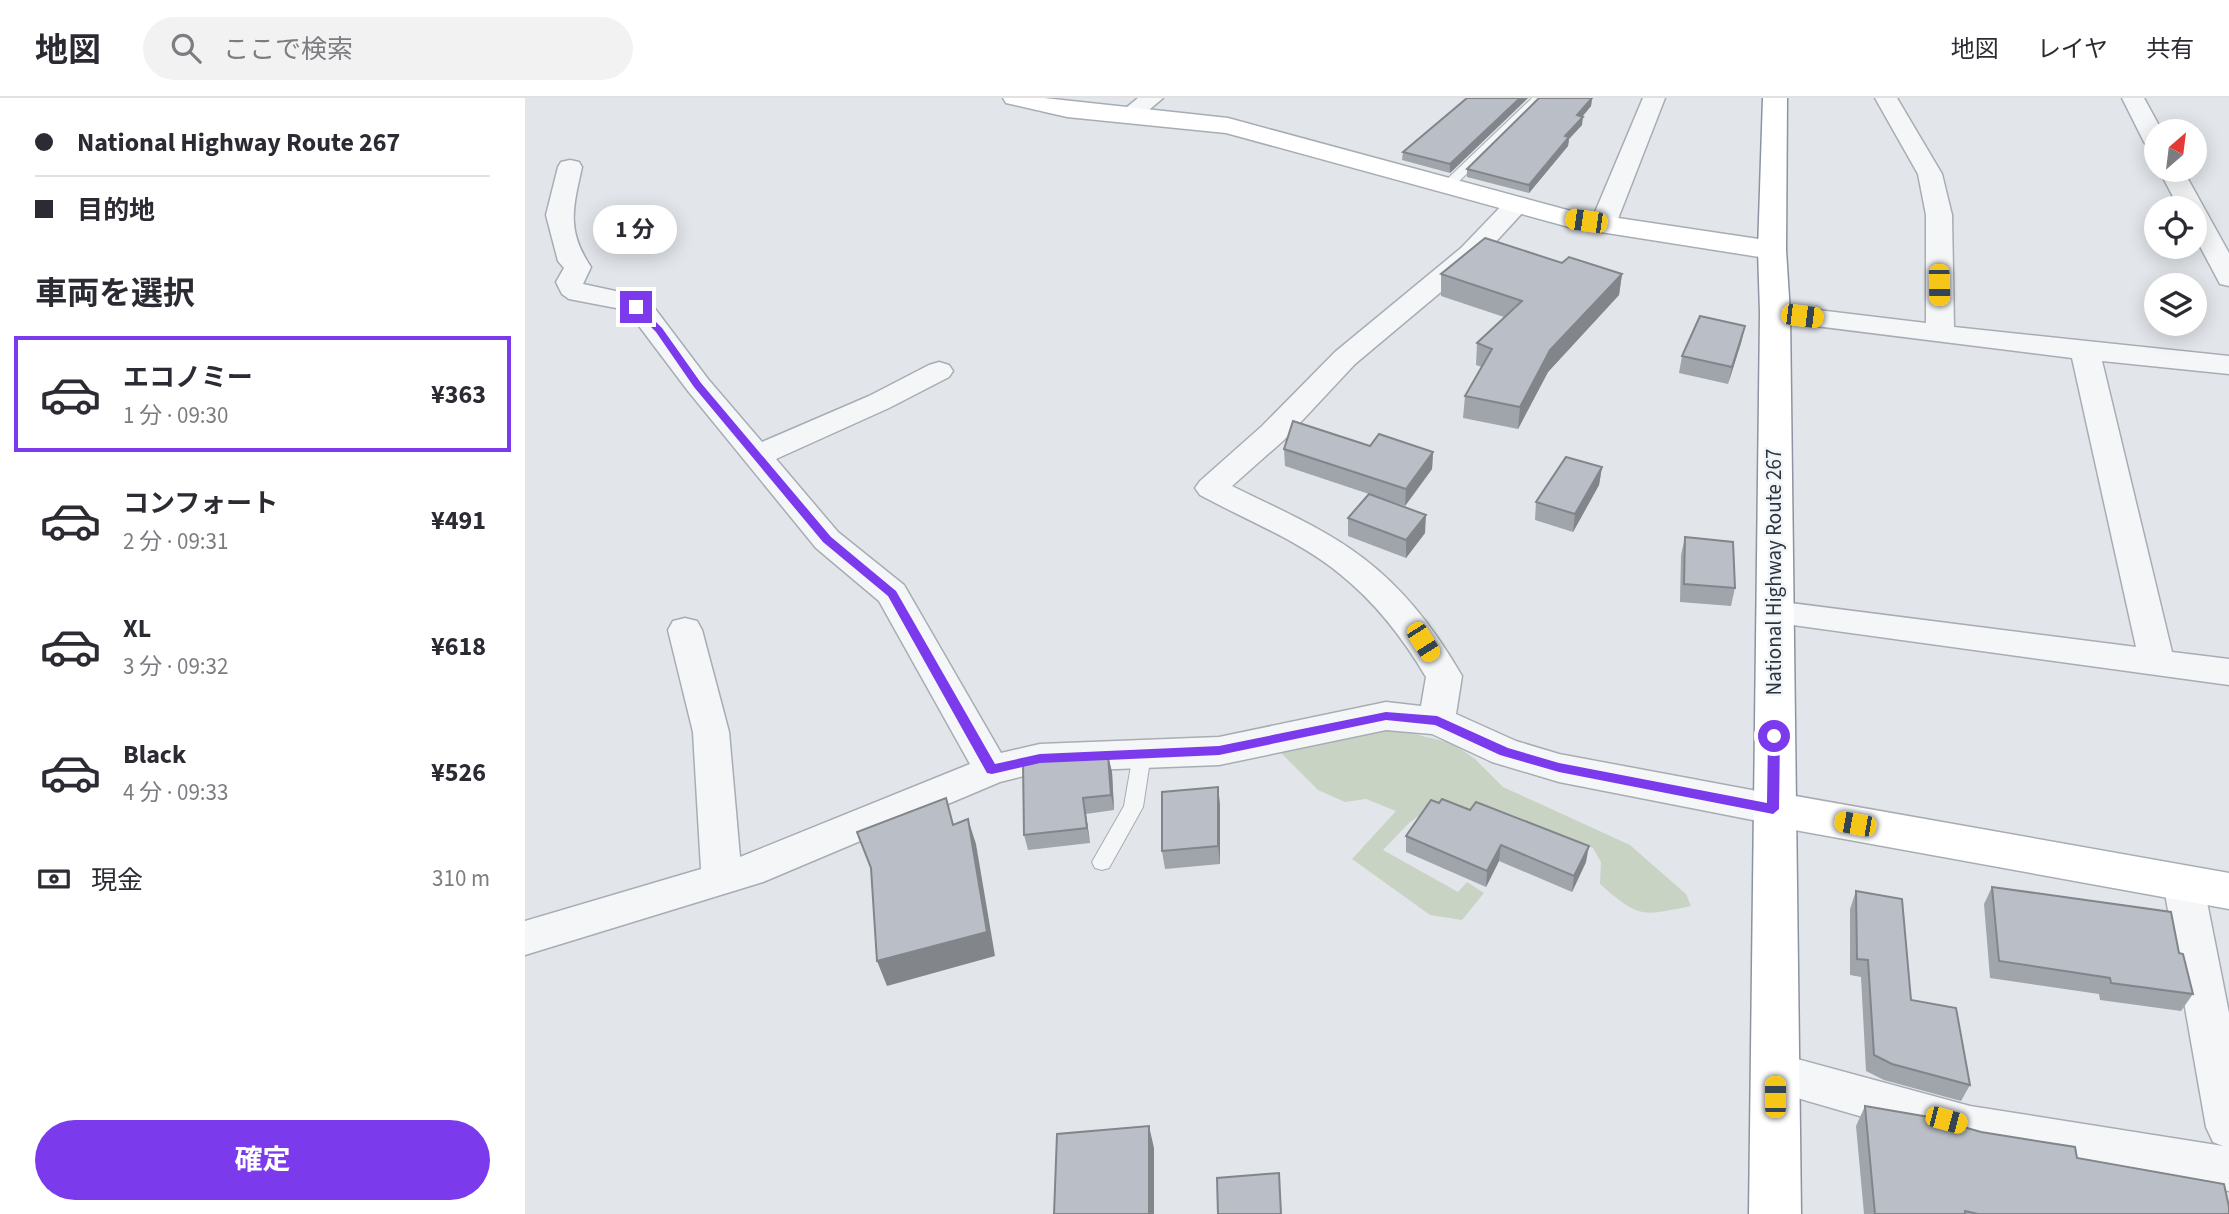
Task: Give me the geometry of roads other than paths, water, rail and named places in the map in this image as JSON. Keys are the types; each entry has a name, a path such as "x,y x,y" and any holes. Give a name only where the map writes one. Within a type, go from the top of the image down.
{"main road":[{"path":"1014,98 1064,110 1228,126 1569,219 1772,250"},
{"name":"National Highway Route 267","path":"1775,98 1772,250 1775,313 1775,1214"},
{"path":"1773,809 2229,891"}],"street":[{"path":"1128,116 1152,98"},
{"path":"1602,224 1654,98"},
{"path":"1886,98 1930,174 1939,215 1940,331"},
{"path":"2133,98 2144,119"},
{"path":"570,167 559,215 571,261 578,267 569,282 571,288 579,293 624,300 643,312 698,385 827,540 892,593 992,769"},
{"path":"1437,721 1444,676 1412,625 1352,566 1313,541 1211,488 1273,433 1345,358 1470,254 1516,205"},
{"path":"2207,237 2229,278"},
{"path":"1775,313 1940,331 2085,351 2229,365"},
{"path":"2085,351 2157,662"},
{"path":"757,456 879,402 939,371"},
{"path":"1775,613 2229,672"},
{"path":"685,630 711,732 722,880"},
{"path":"525,939 749,871 992,769 1040,758 1219,751 1386,716 1437,721 1505,752 1559,768 1773,809"},
{"path":"2183,883 2229,1127"},
{"path":"1775,1073 1970,1127 2229,1169"}],"lane":[{"path":"1447,186 1539,98"},
{"path":"1102,862 1133,807 1142,754"}]}
